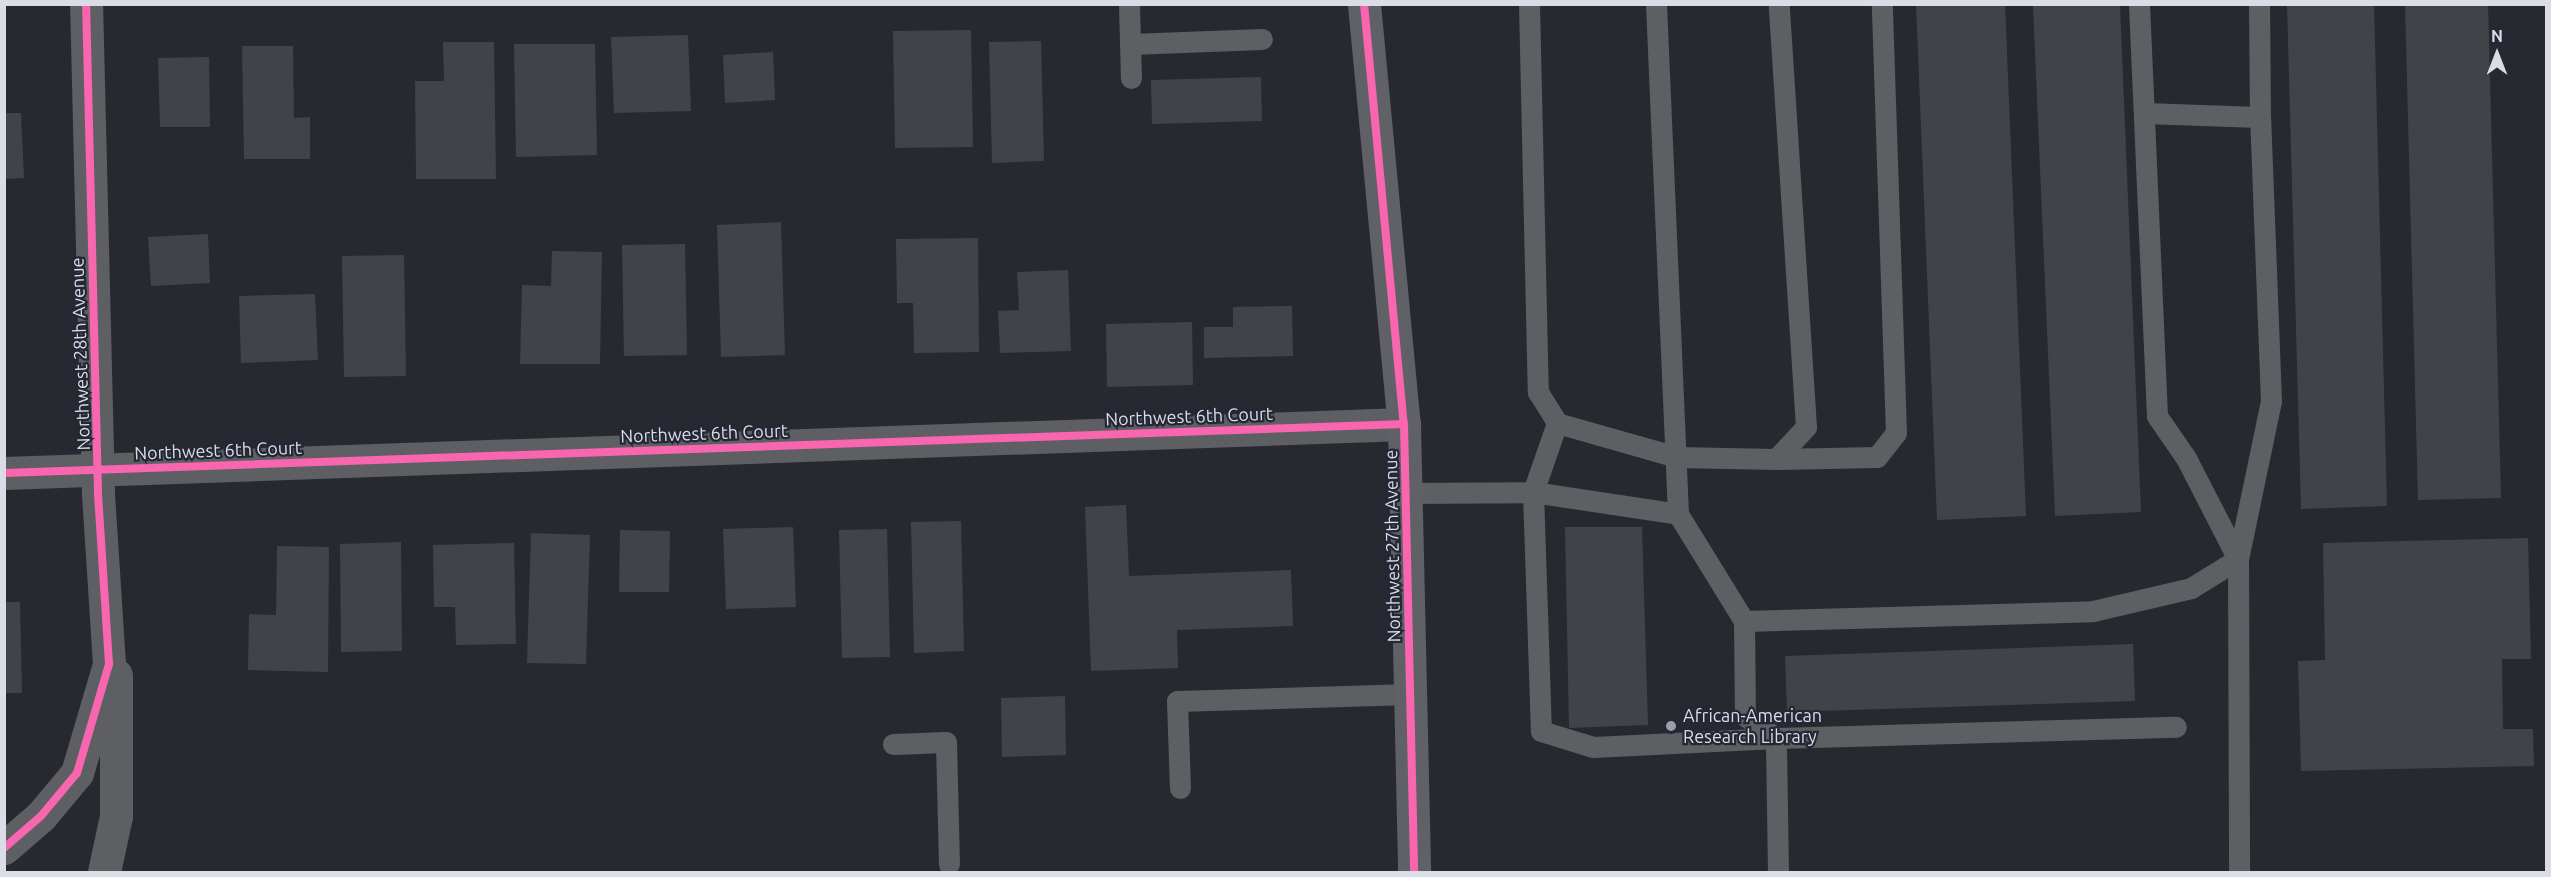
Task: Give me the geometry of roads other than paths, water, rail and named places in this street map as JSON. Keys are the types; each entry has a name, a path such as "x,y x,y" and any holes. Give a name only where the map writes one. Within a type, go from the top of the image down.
{"street":[{"name":"Northwest 28th Avenue","path":"4,848 41,816 77,773 109,664 98,470 86,4"},
{"name":"Northwest 27th Avenue","path":"1364,4 1404,424 1414,873"},
{"name":"Northwest 6th Court","path":"4,472 1404,424"},
{"name":"Northwest 28th Avenue","path":"104,873 116,816 117,677 109,664"}],"lane":[{"path":"1130,4 1131,78"},
{"path":"1529,4 1538,392 1557,423 1677,457 1776,459 1876,457 1896,433 1882,4"},
{"path":"1656,4 1678,514 1744,621 1745,716 1776,738"},
{"path":"1776,459 1806,427 1779,4"},
{"path":"2139,4 2157,416 2186,458 2238,560"},
{"path":"2240,873 2238,560 2271,401 2260,117 2259,4"},
{"path":"1130,44 1262,39"},
{"path":"2144,114 2260,117"},
{"path":"1557,423 1533,492 1541,731 1593,747 1776,738 2176,727"},
{"path":"1405,493 1533,492 1678,514"},
{"path":"1744,621 2093,611 2191,588 2238,560"},
{"path":"1180,788 1177,700 1410,694"},
{"path":"1776,738 1778,873"},
{"path":"893,744 946,742 949,864"}],"place":[{"name":"African-American Research Library","path":"1671,726"}]}
